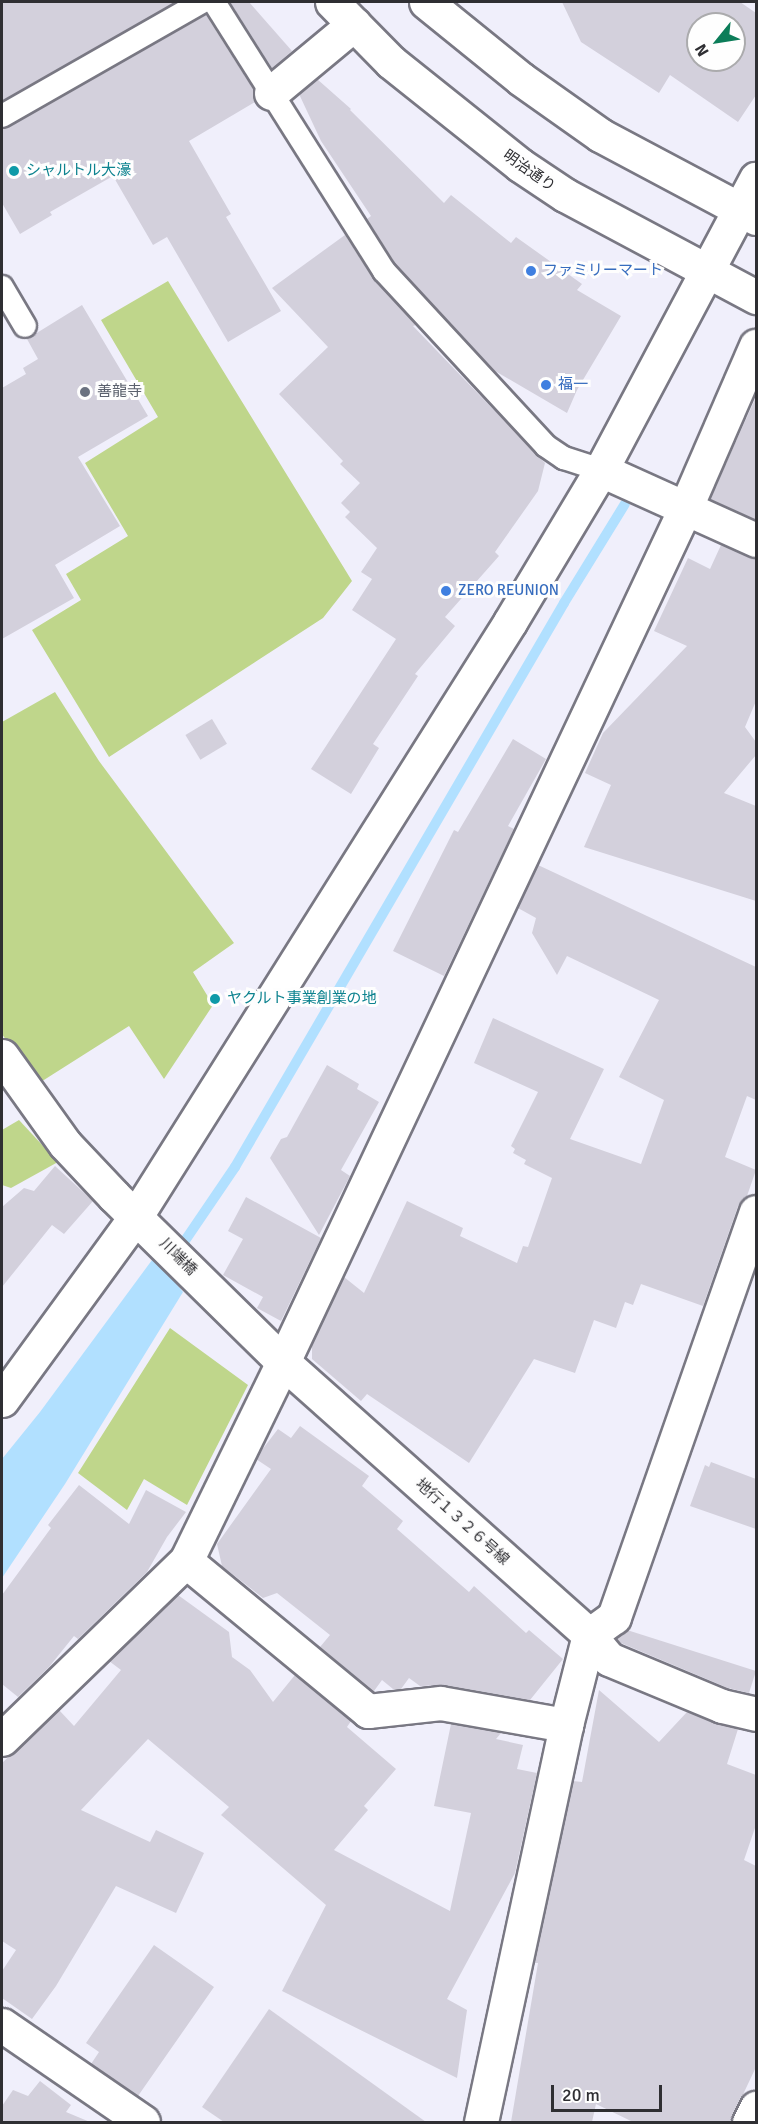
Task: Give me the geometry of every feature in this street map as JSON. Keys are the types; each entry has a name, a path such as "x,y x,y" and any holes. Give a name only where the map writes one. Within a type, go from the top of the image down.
{"street":[{"path":"426,2 521,79 600,135 748,214"},
{"path":"271,93 343,13"},
{"name":"明治通り","path":"343,13 391,62 520,165 565,195 756,297"},
{"path":"2,1400 146,1226 601,470 706,272 748,214 756,179"},
{"path":"2,1739 186,1562 283,1362 685,509 756,346"},
{"path":"601,470 756,540"},
{"name":"川端橋","path":"2,1056 65,1144 199,1279"},
{"path":"482,2122 566,1725 588,1635 614,1617 756,1212"},
{"name":"地行１３２６号線","path":"199,1279 283,1362 588,1635 609,1659 722,1706 756,1714"},
{"path":"186,1562 368,1711 441,1703 566,1725"},
{"path":"2,2025 143,2122"},
{"path":"749,2122 756,2108"}],"lane":[{"path":"2,116 202,2"},
{"path":"214,2 384,271 546,446 564,458 601,470"},
{"path":"2,287 25,326"}],"green space":[{"path":"168,281 352,581 323,618 109,757 32,630 81,600 66,574 128,536 85,463 158,417 101,320"},
{"path":"55,692 99,761 234,943 193,972 213,1005 164,1079 129,1026 36,1085 2,1034 2,722"},
{"path":"19,1120 58,1162 11,1188 2,1185 2,1130"},
{"path":"170,1328 248,1385 187,1505 144,1479 127,1510 78,1473"}],"water":[{"path":"152,1260 165,1270 183,1292 65,1484 2,1578 2,1459 40,1412"}],"building":[{"path":"2,2 176,2 2,101"},
{"path":"230,2 249,2 292,51 272,68"},
{"path":"562,2 740,2 756,13 756,95 738,122 670,75 659,93 581,42"},
{"path":"206,15 253,89 255,102 189,141 231,214 226,217 281,311 228,342 167,237 153,245 113,176 50,212 52,215 20,234 2,203 2,129"},
{"path":"317,79 351,109 444,203 451,195 511,243 516,237 582,284 577,290 621,316 577,390 567,413 495,371 395,263 367,219 371,216 321,141 299,94"},
{"path":"345,235 373,278 416,325 413,326 545,463 538,491 495,552 499,556 445,617 455,626 415,674 418,676 373,744 379,748 351,794 311,769 396,639 352,610 372,579 361,572 377,548 345,517 350,512 341,503 360,483 340,464 343,461 279,394 328,347 272,288"},
{"path":"82,305 148,416 78,457 120,526 55,565 74,598 2,639 2,388 26,374 23,368 38,359 27,339"},
{"path":"756,397 756,520 710,499"},
{"path":"721,545 756,559 756,701 745,727 756,742 756,755 724,793 756,806 756,901 584,847 611,785 585,773 603,733 687,646 654,631 688,558 710,569"},
{"path":"212,719 227,744 200,760 185,735"},
{"path":"513,739 546,759 508,826 514,829 444,976 393,951 454,830 458,832"},
{"path":"538,865 756,967 756,1100 747,1096 725,1157 756,1170 747,1196 738,1206 703,1306 641,1284 633,1305 625,1302 616,1328 594,1320 575,1373 534,1359 469,1463 367,1394 361,1401 312,1359 312,1344 344,1277 364,1293 407,1201 463,1228 460,1236 517,1263 523,1246 528,1247 552,1178 524,1164 526,1160 513,1153 515,1149 511,1146 538,1092 474,1063 493,1018 604,1069 570,1139 641,1164 664,1100 619,1077 659,1000 567,956 557,975 532,933 536,918 518,908"},
{"path":"327,1065 359,1084 357,1089 379,1102 341,1170 350,1176 319,1235 270,1158 281,1139 287,1137"},
{"path":"55,1166 93,1201 64,1234 52,1225 2,1287 2,1207 24,1188 34,1191"},
{"path":"246,1197 321,1238 281,1321 257,1308 263,1297 223,1275 243,1239 228,1231"},
{"path":"300,1426 369,1476 362,1486 403,1521 397,1529 469,1592 474,1586 526,1633 529,1630 563,1659 530,1700 444,1685 420,1686 409,1678 401,1689 393,1689 382,1680 374,1691 320,1647 330,1635 277,1593 263,1598 222,1566 217,1544 271,1469 256,1459 258,1455 278,1429 291,1438"},
{"path":"711,1462 756,1479 756,1529 690,1506 705,1465 709,1467"},
{"path":"79,1485 129,1524 146,1490 186,1512 167,1537 147,1572 78,1639 74,1636 49,1667 18,1697 2,1684 2,1595 51,1528 48,1525"},
{"path":"178,1595 229,1632 232,1657 250,1670 273,1702 295,1675 351,1721 347,1727 396,1769 364,1806 368,1810 334,1850 450,1911 471,1813 434,1806 451,1724 501,1733 496,1739 523,1745 517,1769 537,1773 515,1873 447,1999 467,2010 457,2078 282,1991 326,1905 221,1815 229,1807 148,1739 81,1810 150,1842 156,1830 204,1853 176,1913 116,1886 56,1986 32,2019 2,1998 2,1971 16,1950 2,1941 2,1763 59,1710 74,1726 121,1670 109,1661"},
{"path":"627,1630 756,1671 749,1693 728,1688 621,1643 616,1638"},
{"path":"599,1690 659,1742 687,1712 738,1729 727,1764 756,1775 756,1825 744,1860 756,1866 756,2067 730,2122 633,2122 596,2104 592,2122 511,2122 538,1963 534,1963 573,1781 582,1782"},
{"path":"154,1945 214,1987 138,2096 91,2064 99,2052 86,2043"},
{"path":"269,2009 426,2122 224,2122 202,2107"},
{"path":"40,2081 71,2105 66,2112 90,2122 2,2122 2,2106 13,2090 28,2096"}],"waterway":[{"path":"165,1270 235,1167 564,603 625,504"}],"place":[{"name":"シャルトル大濠","path":"14,171"},
{"name":"ファミリーマート","path":"531,271"},
{"name":"福一","path":"546,385"},
{"name":"善龍寺","path":"85,392"},
{"name":"ZERO REUNION","path":"446,591"},
{"name":"ヤクルト事業創業の地","path":"215,999"}]}
